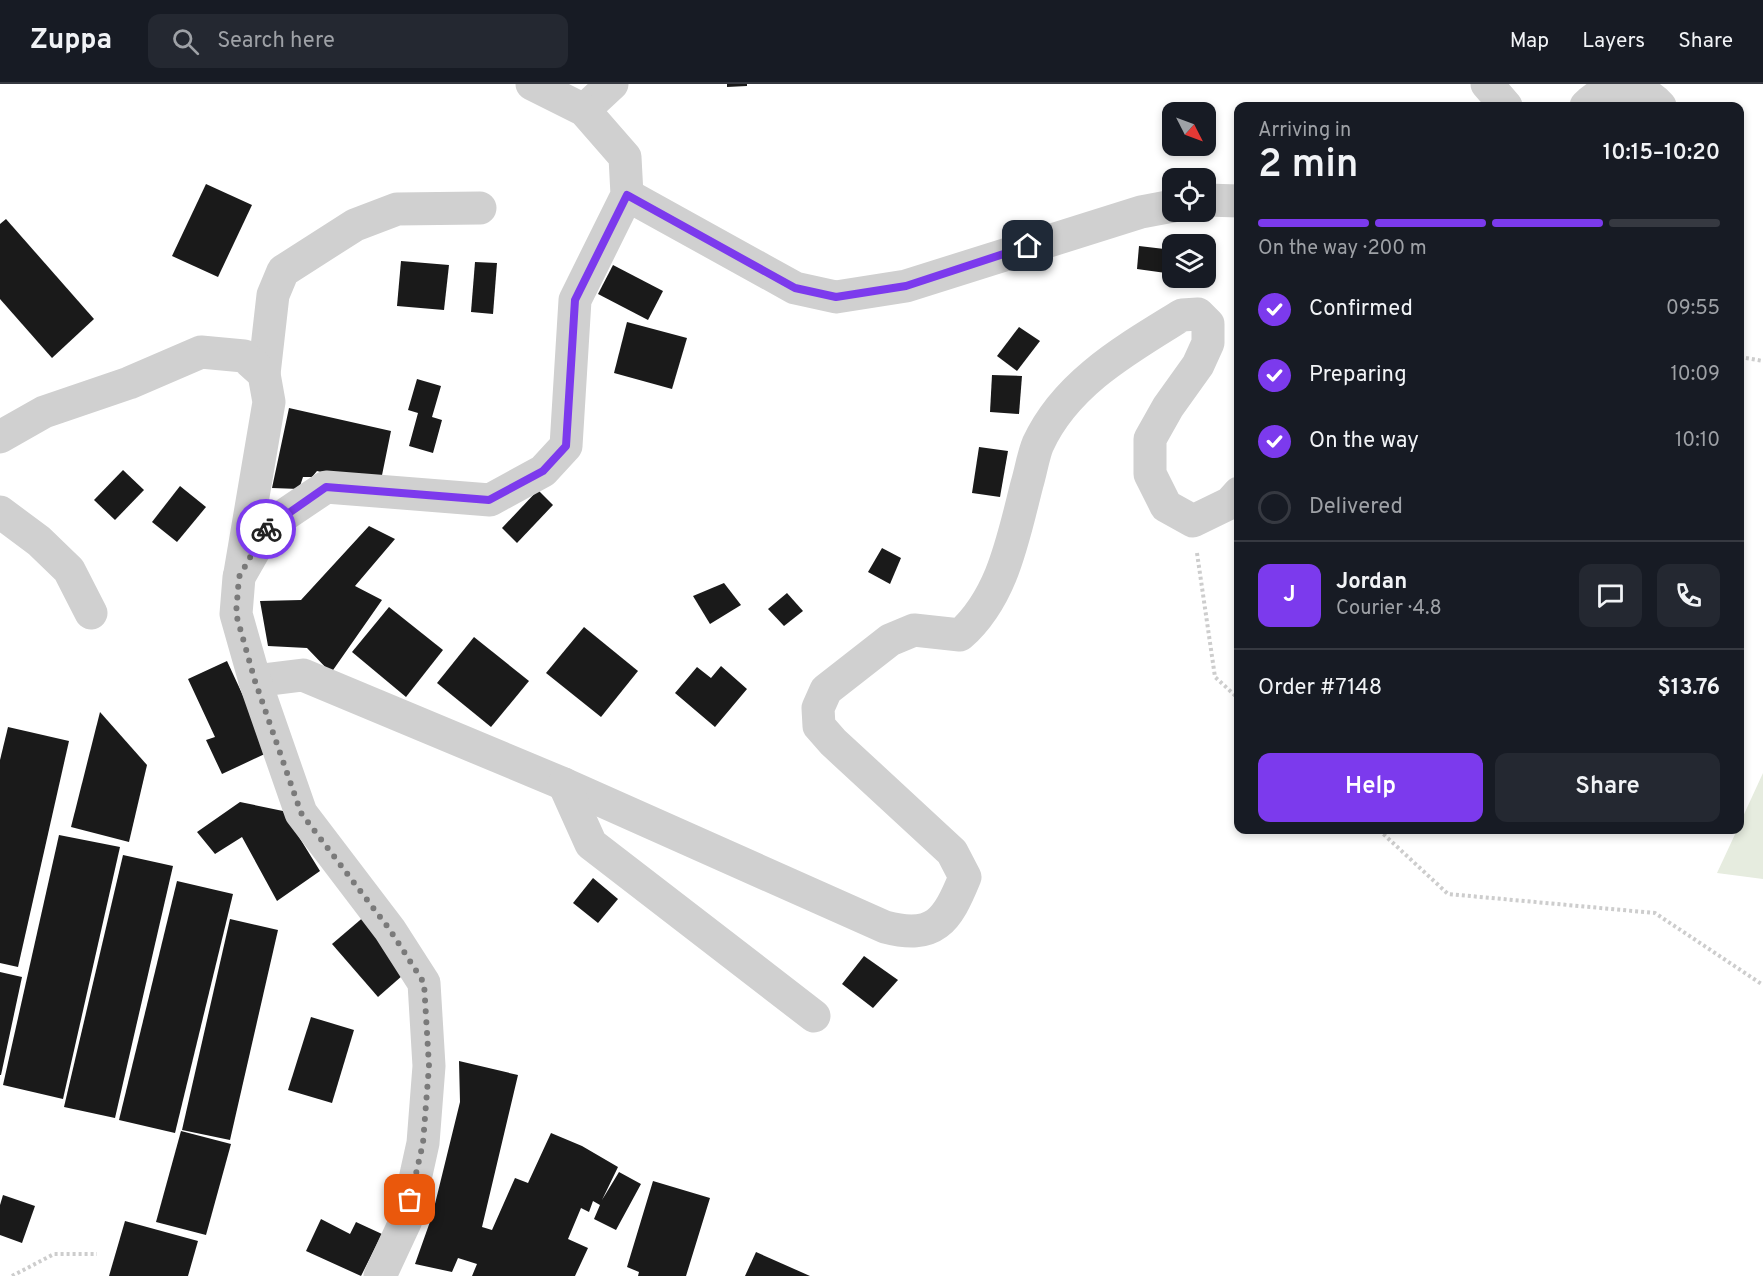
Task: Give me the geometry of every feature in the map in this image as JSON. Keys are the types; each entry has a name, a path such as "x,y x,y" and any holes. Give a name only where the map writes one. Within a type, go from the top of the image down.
{"street":[{"path":"239,577 268,526 326,487 489,500 543,471 566,446 575,300 627,195 625,157 584,111 532,84"},
{"path":"584,111 612,84"},
{"path":"1487,84 1503,102"},
{"path":"1590,102 1595,96 1628,85 1651,94 1657,102"},
{"path":"627,195 795,288 836,297 906,286 1141,212 1162,208"},
{"path":"1216,200 1234,201"},
{"path":"380,1276 406,1220 423,1143 429,1066 424,983 390,930 301,813 255,681 236,614 239,577 269,402 264,374 273,295 283,271 355,225 397,209 480,208"},
{"path":"255,681 303,675 564,784 885,927 910,933 936,926 955,903 965,877 952,852 833,742 819,726 818,708 826,690 890,640 914,630 960,635 975,622 995,590 1007,561 1038,445 1061,405 1090,376 1182,315 1198,314 1208,324 1208,343 1198,365 1168,407 1150,440 1150,474 1166,506 1192,521 1230,503 1234,499"},
{"path":"0,436 44,412 129,383 201,352 244,356 264,374"},
{"path":"0,512 39,541 69,570 91,613"},
{"path":"564,784 591,844 814,1016"}],"path":[{"path":"1744,358 1763,361"},
{"path":"1192,521 1215,677 1234,694"},
{"path":"1383,834 1448,894 1655,913 1763,985"},
{"path":"12,1276 54,1254 97,1254"}],"shaded area":[{"path":"1763,773 1763,879 1717,873 1735,834 1744,834 1744,814"}],"building":[{"path":"727,84 747,84 747,86 727,87"},
{"path":"206,184 252,205 218,277 172,256"},
{"path":"6,219 94,319 52,358 0,299 0,224"},
{"path":"1139,246 1162,249 1162,272 1137,269"},
{"path":"401,261 449,265 444,310 397,306"},
{"path":"475,262 497,263 493,314 471,312"},
{"path":"613,265 663,291 648,320 598,294"},
{"path":"627,322 687,338 672,389 614,373"},
{"path":"1019,327 1040,341 1017,371 997,356"},
{"path":"992,375 1022,376 1019,414 990,412"},
{"path":"417,379 441,386 432,417 442,420 433,453 409,446 418,413 408,410"},
{"path":"289,408 391,431 380,485 317,471 312,477 303,477 299,489 272,488"},
{"path":"979,447 1008,451 1000,497 972,493"},
{"path":"123,470 144,490 115,520 94,500"},
{"path":"180,486 206,507 177,542 152,522"},
{"path":"538,490 553,505 517,543 502,528"},
{"path":"369,526 395,539 355,586 382,600 331,673 307,648 268,646 260,601 301,600"},
{"path":"882,548 901,558 890,584 868,572"},
{"path":"724,583 741,605 710,624 693,596"},
{"path":"787,593 803,611 784,626 768,609"},
{"path":"389,607 443,650 406,697 352,652"},
{"path":"584,627 638,671 601,717 546,673"},
{"path":"474,637 529,681 491,727 437,683"},
{"path":"227,661 269,752 222,774 206,740 215,737 188,679"},
{"path":"721,666 747,689 715,727 675,693 697,667 711,678"},
{"path":"100,712 147,765 129,842 71,827"},
{"path":"8,727 69,741 18,967 0,963 0,760"},
{"path":"240,802 283,811 320,871 277,901 242,837 215,854 197,832"},
{"path":"59,835 120,847 63,1099 3,1085"},
{"path":"123,855 173,866 115,1118 64,1107"},
{"path":"593,878 618,899 598,923 573,903"},
{"path":"177,881 233,894 175,1133 119,1120"},
{"path":"366,915 411,968 378,997 332,944"},
{"path":"230,919 278,930 230,1140 182,1130"},
{"path":"864,956 898,980 873,1008 842,984"},
{"path":"0,972 22,977 1,1075 0,1075"},
{"path":"311,1017 354,1030 332,1103 288,1090"},
{"path":"459,1061 518,1075 482,1227 492,1230 515,1178 528,1183 551,1133 582,1146 618,1167 602,1200 619,1172 641,1184 616,1230 594,1219 600,1205 593,1201 589,1212 581,1208 568,1239 588,1248 575,1276 472,1276 477,1264 458,1258 452,1272 415,1264 432,1216 460,1102"},
{"path":"181,1131 231,1144 206,1235 156,1222"},
{"path":"653,1181 710,1198 686,1276 638,1276 639,1272 627,1267"},
{"path":"3,1195 35,1206 22,1243 0,1235 0,1205"},
{"path":"321,1219 350,1234 356,1222 382,1234 361,1276 306,1251"},
{"path":"125,1221 198,1241 188,1276 109,1276"},
{"path":"756,1252 810,1276 745,1276"}],"way so far":[{"path":"266,529 239,577 236,614 255,681 301,813 390,930 424,983 429,1066 423,1143 410,1200"}],"route":[{"path":"266,529 326,487 489,500 543,471 566,446 575,300 627,195 795,288 836,297 906,286 1028,246"}]}
